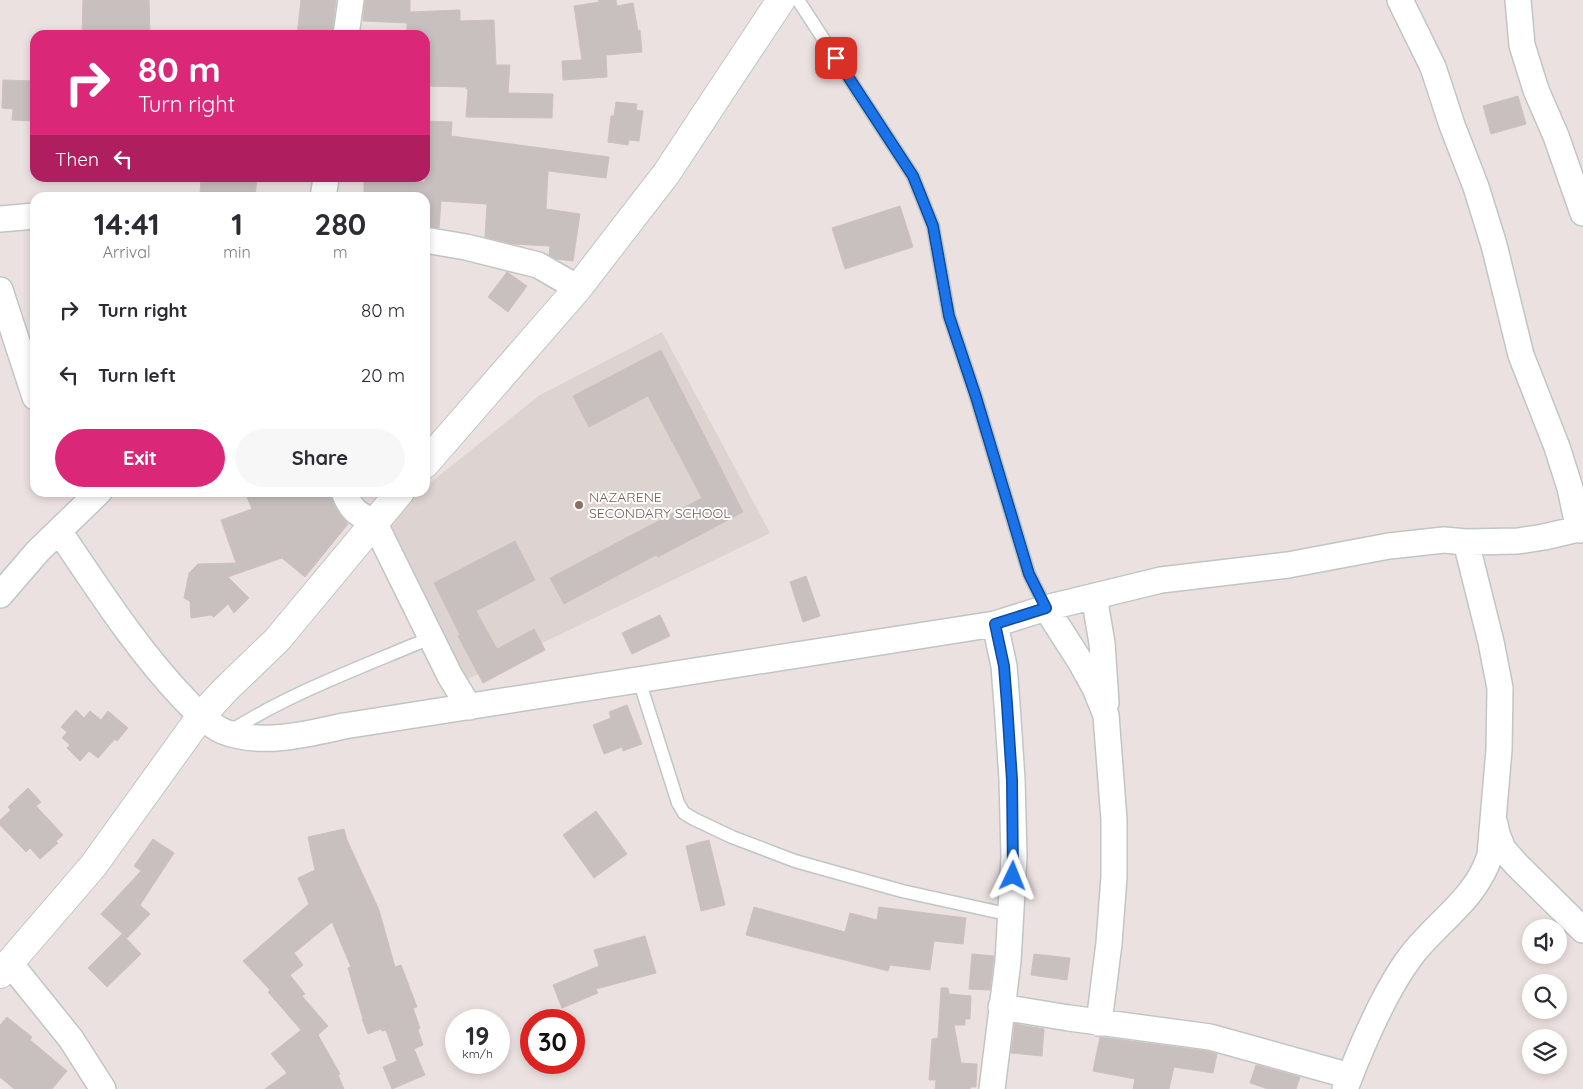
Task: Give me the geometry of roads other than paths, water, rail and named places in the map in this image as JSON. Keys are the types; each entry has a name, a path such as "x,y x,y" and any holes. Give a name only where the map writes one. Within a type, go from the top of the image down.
{"street":[{"path":"347,30 351,0"},
{"path":"430,458 578,288 666,174 782,0"},
{"path":"59,531 121,623 162,676 201,716 227,733 258,738 294,736 344,726 995,624 1046,608 1160,580 1288,565 1389,546 1444,540 1466,542 1518,541 1581,529 1557,448 1521,355 1494,245 1476,187 1452,125 1433,67 1400,0"},
{"path":"1518,0 1522,45 1536,90 1556,136 1583,213"},
{"path":"0,219 30,216"},
{"path":"430,241 466,247 538,265 578,288"},
{"path":"0,290 30,382"},
{"path":"0,595 38,551 91,497"},
{"path":"346,497 357,514 374,522 430,638 468,707"},
{"path":"103,1089 71,1039 3,964 92,866 201,716 277,640 396,497"},
{"path":"1001,1007 1099,1023 1210,1037 1347,1083 1363,1045 1392,987 1410,957 1431,932 1453,912 1476,886 1485,871 1490,855 1493,836 1492,814 1499,750 1500,688 1491,642 1466,542"},
{"path":"1094,596 1102,643 1114,820 1114,877 1109,943 1099,1023"},
{"path":"1046,608 1080,662 1106,715"},
{"path":"992,1089 1008,961 1014,857 1012,780 1004,666 995,624"},
{"path":"1492,814 1503,849 1517,866 1583,930"}],"lane":[{"path":"798,0 913,176 917,185 933,226 949,316 976,397 1027,566 1036,590 1046,608"},
{"path":"227,733 256,715 294,696 430,638"},
{"path":"639,680 678,803 684,813 732,837 795,861 902,891 1011,915"}],"place":[{"name":"NAZARENE SECONDARY SCHOOL","path":"579,505"}]}
